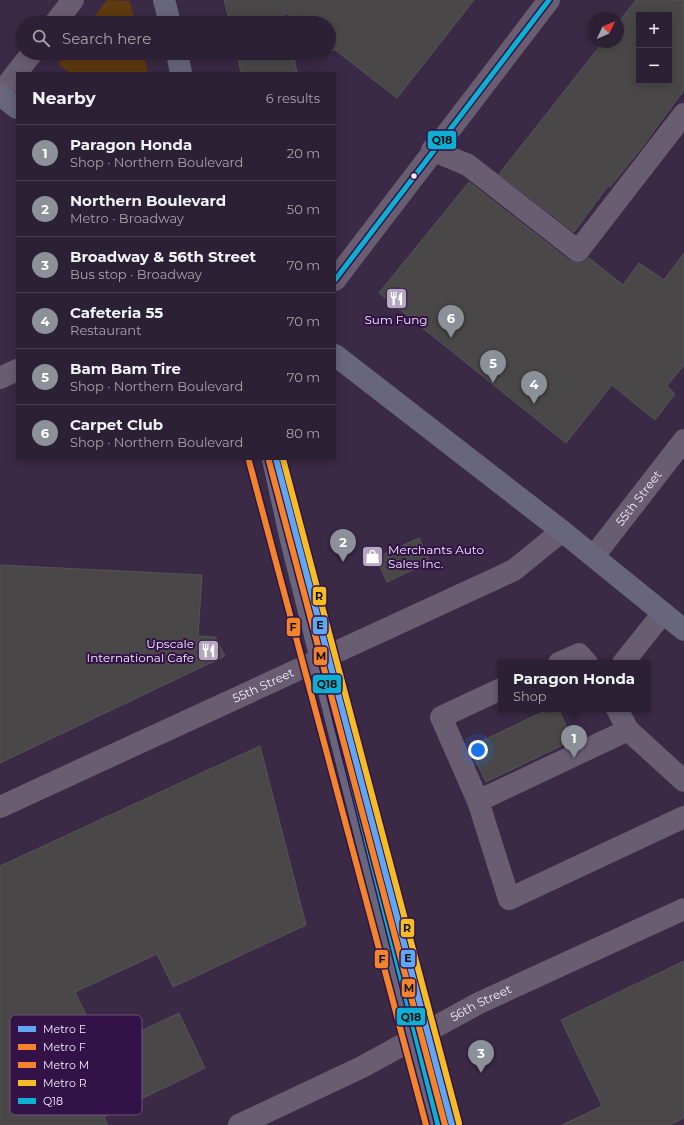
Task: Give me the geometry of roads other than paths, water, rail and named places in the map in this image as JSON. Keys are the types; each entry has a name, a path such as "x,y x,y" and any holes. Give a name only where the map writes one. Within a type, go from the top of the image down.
{"main road":[{"path":"164,0 168,16"},
{"path":"178,60 181,72"},
{"path":"0,94 16,107"},
{"path":"336,356 594,556 684,630"},
{"path":"273,460 290,536 438,1125"}],"street":[{"path":"60,16 73,0"},
{"path":"336,279 432,150 549,0"},
{"path":"17,72 27,60"},
{"path":"0,94 16,74"},
{"path":"432,150 468,165 578,251 684,114"},
{"path":"0,378 16,370"},
{"name":"55th Street","path":"594,556 684,440"},
{"name":"55th Street","path":"0,808 514,570 562,531"},
{"path":"625,660 663,613"},
{"path":"566,660 579,654 584,660"},
{"path":"498,690 441,717 478,801 509,898 684,817"},
{"path":"619,712 628,730 684,781"},
{"path":"478,801 628,730"},
{"name":"56th Street","path":"239,1125 362,1067 484,1001 684,910"}],"metro line":[{"name":"E","path":"276,460 452,1125"},
{"name":"R","path":"283,460 459,1123"},
{"name":"F","path":"249,461 426,1125"},
{"name":"M","path":"269,461 445,1125"}],"place":[{"name":"Sum Fung","path":"396,299"},
{"name":"Carpet Club","path":"451,338"},
{"name":"Bam Bam Tire","path":"493,383"},
{"name":"Cafeteria 55","path":"534,404"},
{"name":"Merchants Auto Sales Inc.","path":"372,557"},
{"name":"Northern Boulevard","path":"343,562"},
{"name":"Upscale International Cafe","path":"209,651"},
{"name":"Paragon Honda","path":"574,758"},
{"name":"Broadway & 56th Street","path":"481,1073"}]}
